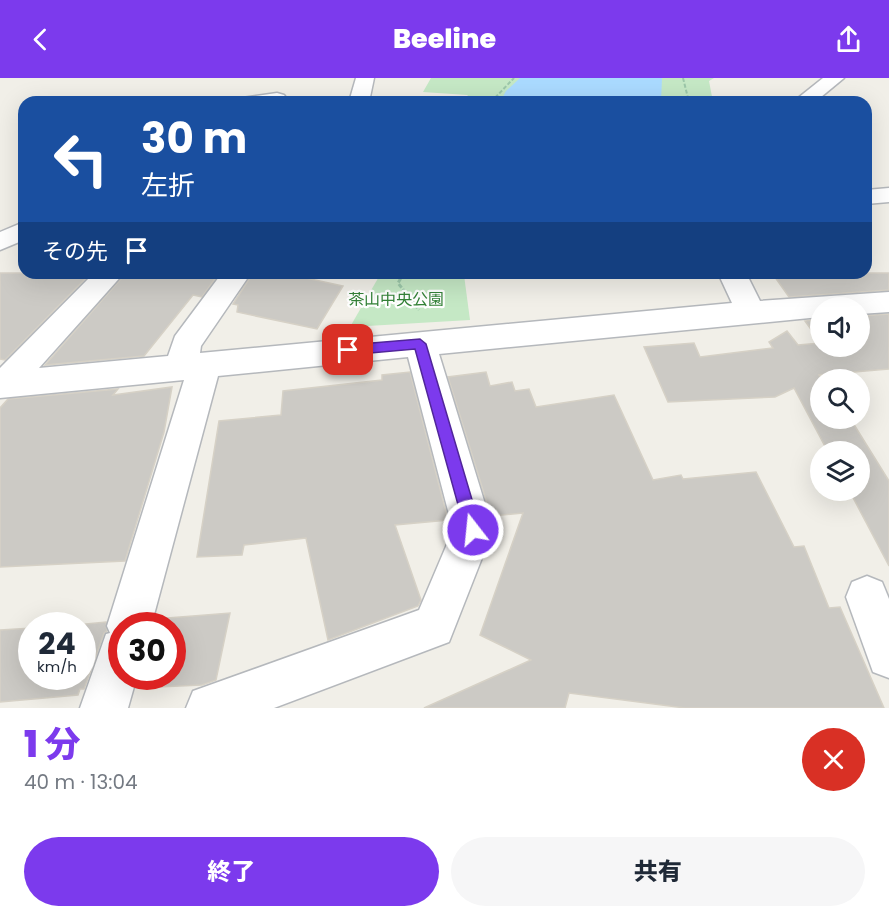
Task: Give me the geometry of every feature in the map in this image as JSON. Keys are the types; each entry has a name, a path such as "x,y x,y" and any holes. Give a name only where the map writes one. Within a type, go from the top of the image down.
{"street":[{"path":"360,96 365,78"},
{"path":"811,96 835,78"},
{"path":"0,242 18,233"},
{"path":"2,385 104,279"},
{"path":"132,612 193,365 186,344 233,279"},
{"path":"735,279 751,312"},
{"path":"2,385 751,312 889,302"},
{"path":"210,708 434,627 473,530 420,344"},
{"path":"867,597 889,656"},
{"path":"104,708 110,690"}],"path":[{"path":"497,96 514,78"},
{"path":"683,78 688,96"}],"green space":[{"path":"431,78 714,78 709,81 712,96 468,96 423,92"},
{"name":"茶山中央公園","path":"378,279 465,279 470,320 350,327"}],"water":[{"path":"520,78 662,78 661,96 503,96"}],"building":[{"path":"0,273 18,273 18,279 85,279 5,360 0,359"},
{"path":"872,273 889,273 889,290 789,297 776,279 872,279"},
{"path":"121,279 215,279 202,297 193,295 144,356 45,365"},
{"path":"249,279 311,279 343,286 317,329 237,312 238,305 233,304"},
{"path":"889,314 889,369 810,369 810,418 794,388 775,397 668,402 644,347 694,343 700,357 773,348 769,342 787,331 798,345 810,344 810,357 870,357 870,315"},
{"path":"410,372 448,520 395,525 421,600 418,606 328,640 306,538 244,545 242,555 197,557 219,421 281,415 283,391 382,380 382,375"},
{"path":"486,372 490,386 512,382 515,391 529,389 536,407 614,395 653,480 681,475 683,479 756,472 794,547 804,546 829,608 840,607 884,708 685,708 569,693 565,708 424,708 531,660 480,635 523,513 491,516 448,377"},
{"path":"172,387 164,432 125,561 0,567 0,408 8,399 118,389 113,395"},
{"path":"816,429 857,429 864,441 822,441"},
{"path":"870,450 889,481 889,566 855,501 870,501"},
{"path":"230,613 216,680 202,685 186,686 186,617"},
{"path":"106,622 107,631 104,633 96,655 96,623"},
{"path":"18,629 18,690 80,690 78,695 0,702 0,630"}],"route":[{"path":"348,350 420,344 473,530"}]}
